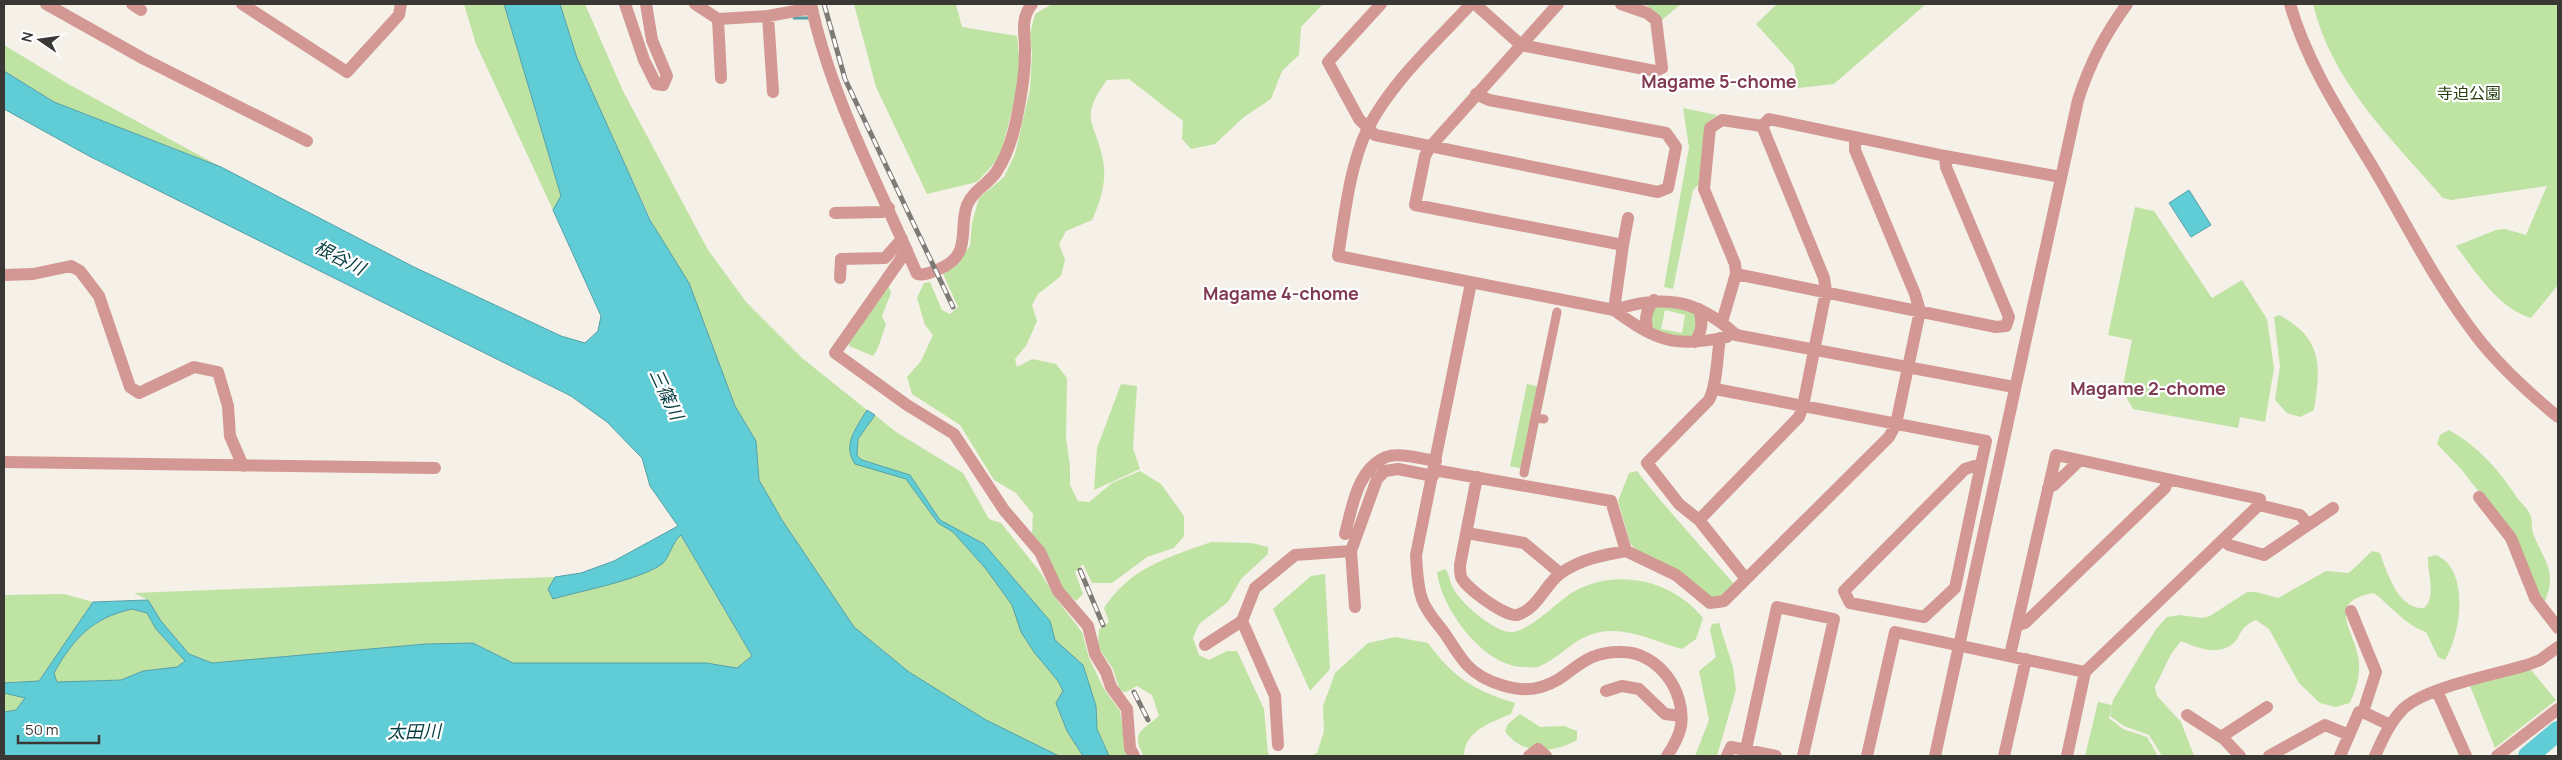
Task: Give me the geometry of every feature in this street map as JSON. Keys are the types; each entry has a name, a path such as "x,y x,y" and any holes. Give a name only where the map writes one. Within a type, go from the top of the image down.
{"street":[{"path":"46,4 144,59 306,141"},
{"path":"242,4 347,72 399,15 401,4"},
{"path":"625,4 644,60 656,84 663,85 667,76 652,40 646,4"},
{"path":"695,4 718,19 768,16 812,6 820,44 838,94 917,274 923,275 950,265 964,242 967,206 973,195 996,173 1008,151 1023,87 1025,49 1022,30 1026,10 1032,4"},
{"path":"1381,4 1328,62 1359,119 1367,130 1375,136 1658,192 1668,188 1676,147 1666,133 1488,100 1476,94"},
{"path":"1471,4 1408,72 1385,100 1367,130 1352,175 1338,256 1614,310 1660,338 1687,343 1736,335 2014,387"},
{"path":"1475,4 1521,45 1655,71 1662,68 1656,20 1647,13 1621,4"},
{"path":"1558,4 1430,147 1425,156 1415,205 1623,245"},
{"path":"1935,756 2078,100 2088,67 2106,33 2127,4"},
{"path":"2290,4 2298,33 2318,75 2448,295 2476,336 2502,366 2529,393 2558,417"},
{"path":"768,16 773,92"},
{"path":"718,19 721,78"},
{"path":"1762,126 1769,119 1945,156 2061,176"},
{"path":"1722,322 1736,274 1735,264 1704,189 1710,128 1722,120 1762,126"},
{"path":"1699,520 1799,417 1803,406 1826,292 1824,278 1762,126"},
{"path":"1476,477 1460,565 1461,576 1468,586 1503,613 1514,615 1524,612 1532,606 1560,574 1588,558 1626,551 1676,575 1710,603 1724,601 1742,586 1746,578 1889,437 1896,424 1920,311 1915,294 1855,150 1855,138"},
{"path":"1736,274 1996,326 2006,326 2009,317 1946,167 1945,156"},
{"path":"835,213 882,212 889,208"},
{"path":"1614,310 1628,218"},
{"path":"840,278 841,259 886,258 905,244"},
{"path":"905,244 835,353 906,405 954,434 1004,510 1040,552 1058,591 1088,626 1095,654 1106,672 1111,687 1127,709 1130,748 1134,756"},
{"path":"4,275 33,274 72,266 80,271 99,296 130,388 139,392 194,367 218,372 228,406 230,436 234,449 244,466"},
{"path":"1471,283 1416,554 1417,576 1422,600 1467,665 1479,675 1496,682 1524,689 1540,688 1556,681 1580,662 1599,653 1624,652 1644,656 1660,668 1670,680 1678,698 1681,727 1675,744 1667,756"},
{"path":"1648,332 1645,323 1648,309 1654,300"},
{"path":"1614,310 1641,301 1672,302 1699,309 1722,322 1736,335"},
{"path":"1695,342 1701,333 1703,320 1699,309"},
{"path":"1524,473 1540,418 1557,312"},
{"path":"1720,338 1714,375 1714,389 1709,400 1647,462 1679,504 1699,520 1746,578"},
{"path":"1714,389 1986,442 1955,588 1924,617 1850,603 1844,591 1965,469 1981,464"},
{"path":"2010,655 2056,455 2260,499 2258,505 2223,540 2086,672 2067,756"},
{"path":"1345,534 1360,483 1372,465 1387,457 1402,456 1434,469"},
{"path":"2048,488 2054,485 2079,461"},
{"path":"4,462 435,468"},
{"path":"1355,607 1351,551 1371,492 1377,479 1385,470 1398,468 1434,469 1611,502 1626,551"},
{"path":"2018,625 2024,623 2165,488 2168,480"},
{"path":"2479,497 2511,538 2535,598 2558,628"},
{"path":"2258,505 2300,515 2308,524"},
{"path":"2223,540 2229,545 2264,555 2333,508"},
{"path":"1467,533 1524,543 1560,574"},
{"path":"1205,645 1242,621 1255,588 1295,555 1351,551"},
{"path":"1746,750 1777,608 1834,619 1803,756"},
{"path":"2351,611 2376,672 2363,712"},
{"path":"1242,621 1275,696 1278,745"},
{"path":"1867,756 1895,632 2086,672"},
{"path":"2375,756 2390,725 2403,709 2424,695 2540,660 2558,647"},
{"path":"2004,756 2026,659"},
{"path":"1606,691 1622,686 1639,689 1665,714 1681,716"},
{"path":"2437,691 2466,756"},
{"path":"2221,737 2267,707"},
{"path":"2497,756 2558,709"},
{"path":"2340,756 2359,712 2363,712 2390,725"},
{"path":"2187,715 2221,737 2240,756"},
{"path":"2269,756 2325,726 2349,735"},
{"path":"1727,756 1731,747 1776,756"},
{"path":"1529,756 1538,749 1546,756"}],"green space":[{"path":"464,4 504,4 561,196 553,210 476,44"},
{"path":"560,4 585,4 623,91 708,250 747,303 802,358 867,410 853,432 850,456 906,479 938,523 953,532 986,569 1012,605 1021,632 1034,652 1058,681 1063,691 1067,731 1083,756 1059,756 986,720 909,672 853,627 782,520 759,480 756,441 735,406 713,352 577,58"},
{"path":"854,4 956,4 962,27 1017,36 1020,64 1016,94 1000,157 977,182 927,194 876,87"},
{"path":"1052,4 1323,4 1301,27 1299,55 1282,71 1271,99 1244,117 1215,144 1191,149 1182,139 1183,121 1129,79 1107,80 1093,104 1091,120 1100,146 1104,168 1104,183 1098,205 1092,220 1066,231 1059,244 1065,260 1061,276 1038,294 1032,305 1037,321 1026,346 1015,359 1017,367 1032,359 1056,364 1067,378 1066,438 1070,466 1070,485 1078,501 1089,502 1112,483 1140,471 1161,484 1184,516 1184,536 1174,548 1147,557 1112,583 1092,583 1083,564 1075,572 1083,594 1076,601 1062,589 1044,550 1032,533 1033,514 1016,493 994,480 960,425 912,394 907,377 921,361 933,335 925,325 917,298 924,283 930,282 942,310 950,314 958,307 943,274 953,268 970,246 972,223 979,198 1004,177 1015,154 1030,89 1032,53 1030,34 1035,14"},
{"path":"1641,4 1681,4 1662,20 1648,6"},
{"path":"1777,4 1925,5 1834,84 1798,88 1794,66 1756,24"},
{"name":"寺迫公園","path":"2313,4 2558,4 2558,285 2531,318 2519,313 2498,298 2456,246 2496,230 2505,229 2526,235 2547,186 2451,200 2443,198 2384,131 2349,84 2334,59 2322,33"},
{"path":"4,45 70,85 221,167 54,102 4,71"},
{"path":"1683,108 1717,115 1705,126 1699,184 1693,190 1673,289 1664,287 1689,147"},
{"path":"2135,207 2154,211 2212,298 2242,280 2267,319 2274,368 2265,422 2240,417 2238,428 2133,409 2122,390 2132,340 2108,335"},
{"path":"889,287 891,293 882,316 886,325 873,356 849,346 849,338 883,288"},
{"path":"1664,305 1694,313 1697,318 1693,334 1689,338 1654,331 1650,314 1654,309","holes":["1665,310 1685,315 1682,333 1661,329"]},
{"path":"2279,315 2304,333 2316,355 2318,380 2314,410 2300,417 2287,413 2275,400 2280,366 2274,317"},
{"path":"1121,384 1137,386 1133,448 1140,469 1094,490 1097,448"},
{"path":"1527,384 1546,388 1530,466 1523,469 1510,466"},
{"path":"875,415 896,432 963,473 989,519 1001,523 1040,572 1058,601 1082,632 1089,658 1104,689 1120,711 1127,756 1109,756 1097,729 1096,706 1083,665 1055,640 1050,621 984,544 940,520 910,475 862,460 857,456 858,439"},
{"path":"2449,430 2460,436 2488,460 2529,512 2533,533 2550,573 2549,591 2545,601 2541,598 2479,492 2461,469 2437,444 2440,435"},
{"path":"1637,471 1734,584 1723,598 1711,599 1635,549 1630,543 1618,501 1629,473"},
{"path":"681,535 752,656 737,668 706,663 513,663 473,643 426,644 212,663 189,654 161,621 148,600 134,593 555,577 548,589 553,599 663,563 675,540"},
{"path":"1211,542 1252,543 1268,547 1268,554 1241,579 1228,602 1199,624 1193,638 1199,655 1209,660 1227,651 1237,651 1264,709 1268,753 1271,756 1144,756 1138,742 1138,737 1143,729 1159,716 1152,695 1137,686 1126,692 1120,691 1113,669 1098,647 1099,629 1109,622 1104,608 1115,594 1138,573 1165,559"},
{"path":"2372,551 2380,553 2390,579 2400,596 2407,603 2415,607 2424,608 2430,597 2428,557 2437,555 2448,564 2455,575 2458,587 2459,612 2454,638 2445,660 2438,657 2426,632 2405,620 2374,593 2359,597 2350,603 2346,611 2346,619 2359,662 2357,683 2350,703 2335,707 2320,703 2299,683 2269,629 2256,620 2246,626 2231,645 2219,650 2193,646 2181,641 2171,654 2155,687 2157,696 2181,722 2194,756 2162,756 2149,735 2124,726 2110,716 2113,700 2156,629 2167,617 2180,615 2202,618 2210,616 2247,592 2256,592 2278,598 2326,571 2349,573"},
{"path":"1445,569 1456,593 1477,615 1495,627 1510,632 1525,628 1533,623 1573,592 1590,584 1607,580 1643,581 1660,586 1676,594 1691,605 1703,618 1696,639 1682,649 1637,634 1609,631 1587,636 1579,640 1556,657 1538,667 1523,667 1508,664 1493,657 1466,633 1446,602 1440,586 1437,572"},
{"path":"1325,574 1330,669 1310,691 1273,609 1311,576"},
{"path":"64,594 93,602 39,681 4,683 4,595"},
{"path":"132,609 147,613 156,629 185,660 177,667 143,671 121,680 57,682 54,673 76,640 95,624 118,613"},
{"path":"1719,623 1733,667 1736,690 1717,756 1695,756 1709,720 1699,671 1716,657 1710,630 1712,624"},
{"path":"1395,637 1428,643 1456,674 1476,688 1515,703 1511,714 1488,724 1474,734 1465,747 1464,756 1311,756 1317,753 1324,731 1323,706 1335,673 1368,643"},
{"path":"2531,670 2556,700 2495,748 2470,686"},
{"path":"4,693 25,698 16,710 4,712"},
{"path":"2098,702 2112,705 2109,718 2123,729 2147,737 2158,756 2085,756"},
{"path":"1520,714 1540,727 1564,726 1577,731 1577,740 1558,748 1539,750 1520,745 1505,731 1508,724"}],"water":[{"path":"504,4 560,4 577,58 650,220 689,283 735,406 756,441 759,480 782,520 854,627 909,672 986,720 1059,756 4,756 4,712 16,710 25,698 4,693 4,683 39,681 93,602 148,600 161,621 189,654 212,663 426,644 473,643 513,663 706,663 737,668 752,656 681,535 665,561 652,570 625,580 553,599 548,589 555,577 581,573 614,561 678,526 650,486 642,458 607,422 571,396 89,156 4,109 4,71 54,102 221,167 414,267 561,336 585,343 598,331 601,316 553,210 561,196","holes":["132,609 147,613 156,629 185,661 177,667 143,671 121,680 57,682 54,673 61,661 76,640 95,624 118,613"]},
{"path":"2189,190 2211,225 2191,237 2169,203"},
{"path":"867,410 875,415 858,439 857,456 862,460 910,475 940,520 984,544 1050,621 1055,640 1083,665 1096,706 1097,729 1109,756 1083,756 1067,731 1056,703 1063,691 1058,681 1034,652 1021,632 1012,605 986,569 953,532 938,523 906,479 855,464 851,457 850,443 855,430"}],"waterway":[{"path":"794,18 809,18"},
{"path":"2528,756 2558,731"}],"railway":[{"path":"824,4 845,79 953,307"},
{"path":"1080,570 1103,625"},
{"path":"1134,692 1148,720"}],"district":[{"name":"Magame 5-chome","path":"1719,81"},
{"name":"Magame 4-chome","path":"1281,293"},
{"name":"Magame 2-chome","path":"2148,388"}],"water label":[{"name":"根谷川","path":"340,257"},
{"name":"三篠川","path":"667,394"},
{"name":"太田川","path":"414,731"}]}
